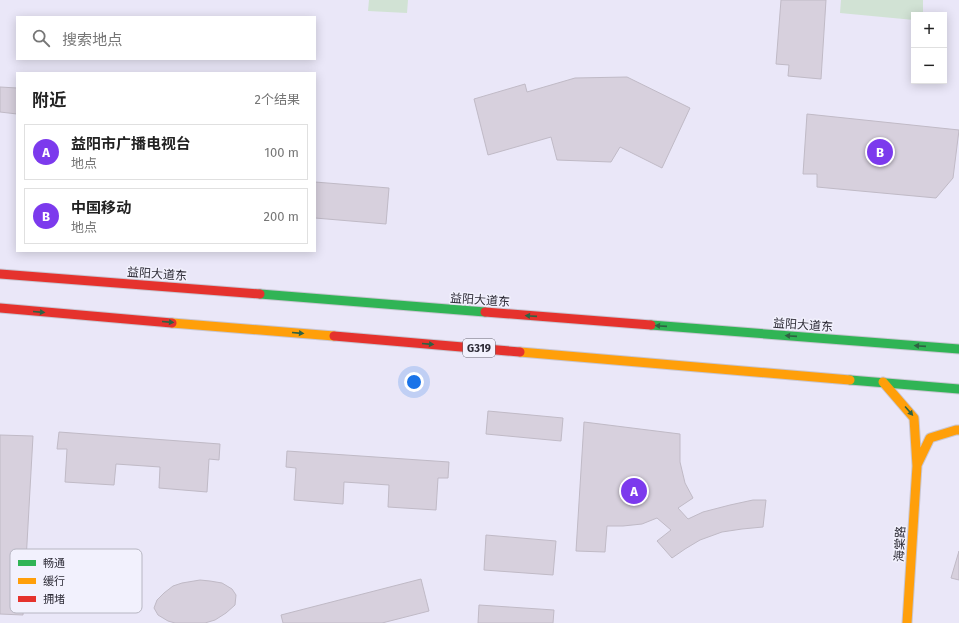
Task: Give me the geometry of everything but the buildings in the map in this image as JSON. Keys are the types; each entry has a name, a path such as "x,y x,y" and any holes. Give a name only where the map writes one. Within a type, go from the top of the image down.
{"main road":[{"name":"益阳大道东","path":"0,274 959,349"},
{"name":"G319","path":"0,308 959,389"},
{"name":"海棠路","path":"883,382 914,418 917,466 907,623"},
{"name":"海棠路","path":"917,466 930,438 959,430"}],"green space":[{"path":"369,0 408,0 407,13 368,11"},
{"path":"841,0 923,0 923,12 911,12 911,20 840,13"}],"traffic: fast":[{"path":"260,294 485,312"},
{"path":"651,325 959,349"},
{"path":"850,380 959,389"}],"traffic: slow":[{"path":"172,323 334,336"},
{"path":"520,352 850,380"},
{"path":"883,382 914,418 917,466 907,623"},
{"path":"917,465 930,438 959,430"}],"traffic: jam":[{"path":"0,274 260,294"},
{"path":"0,308 172,323"},
{"path":"485,312 651,325"},
{"path":"334,336 520,352"}],"place":[{"name":"中国移动","path":"880,152"},
{"name":"益阳市广播电视台","path":"634,491"}]}
